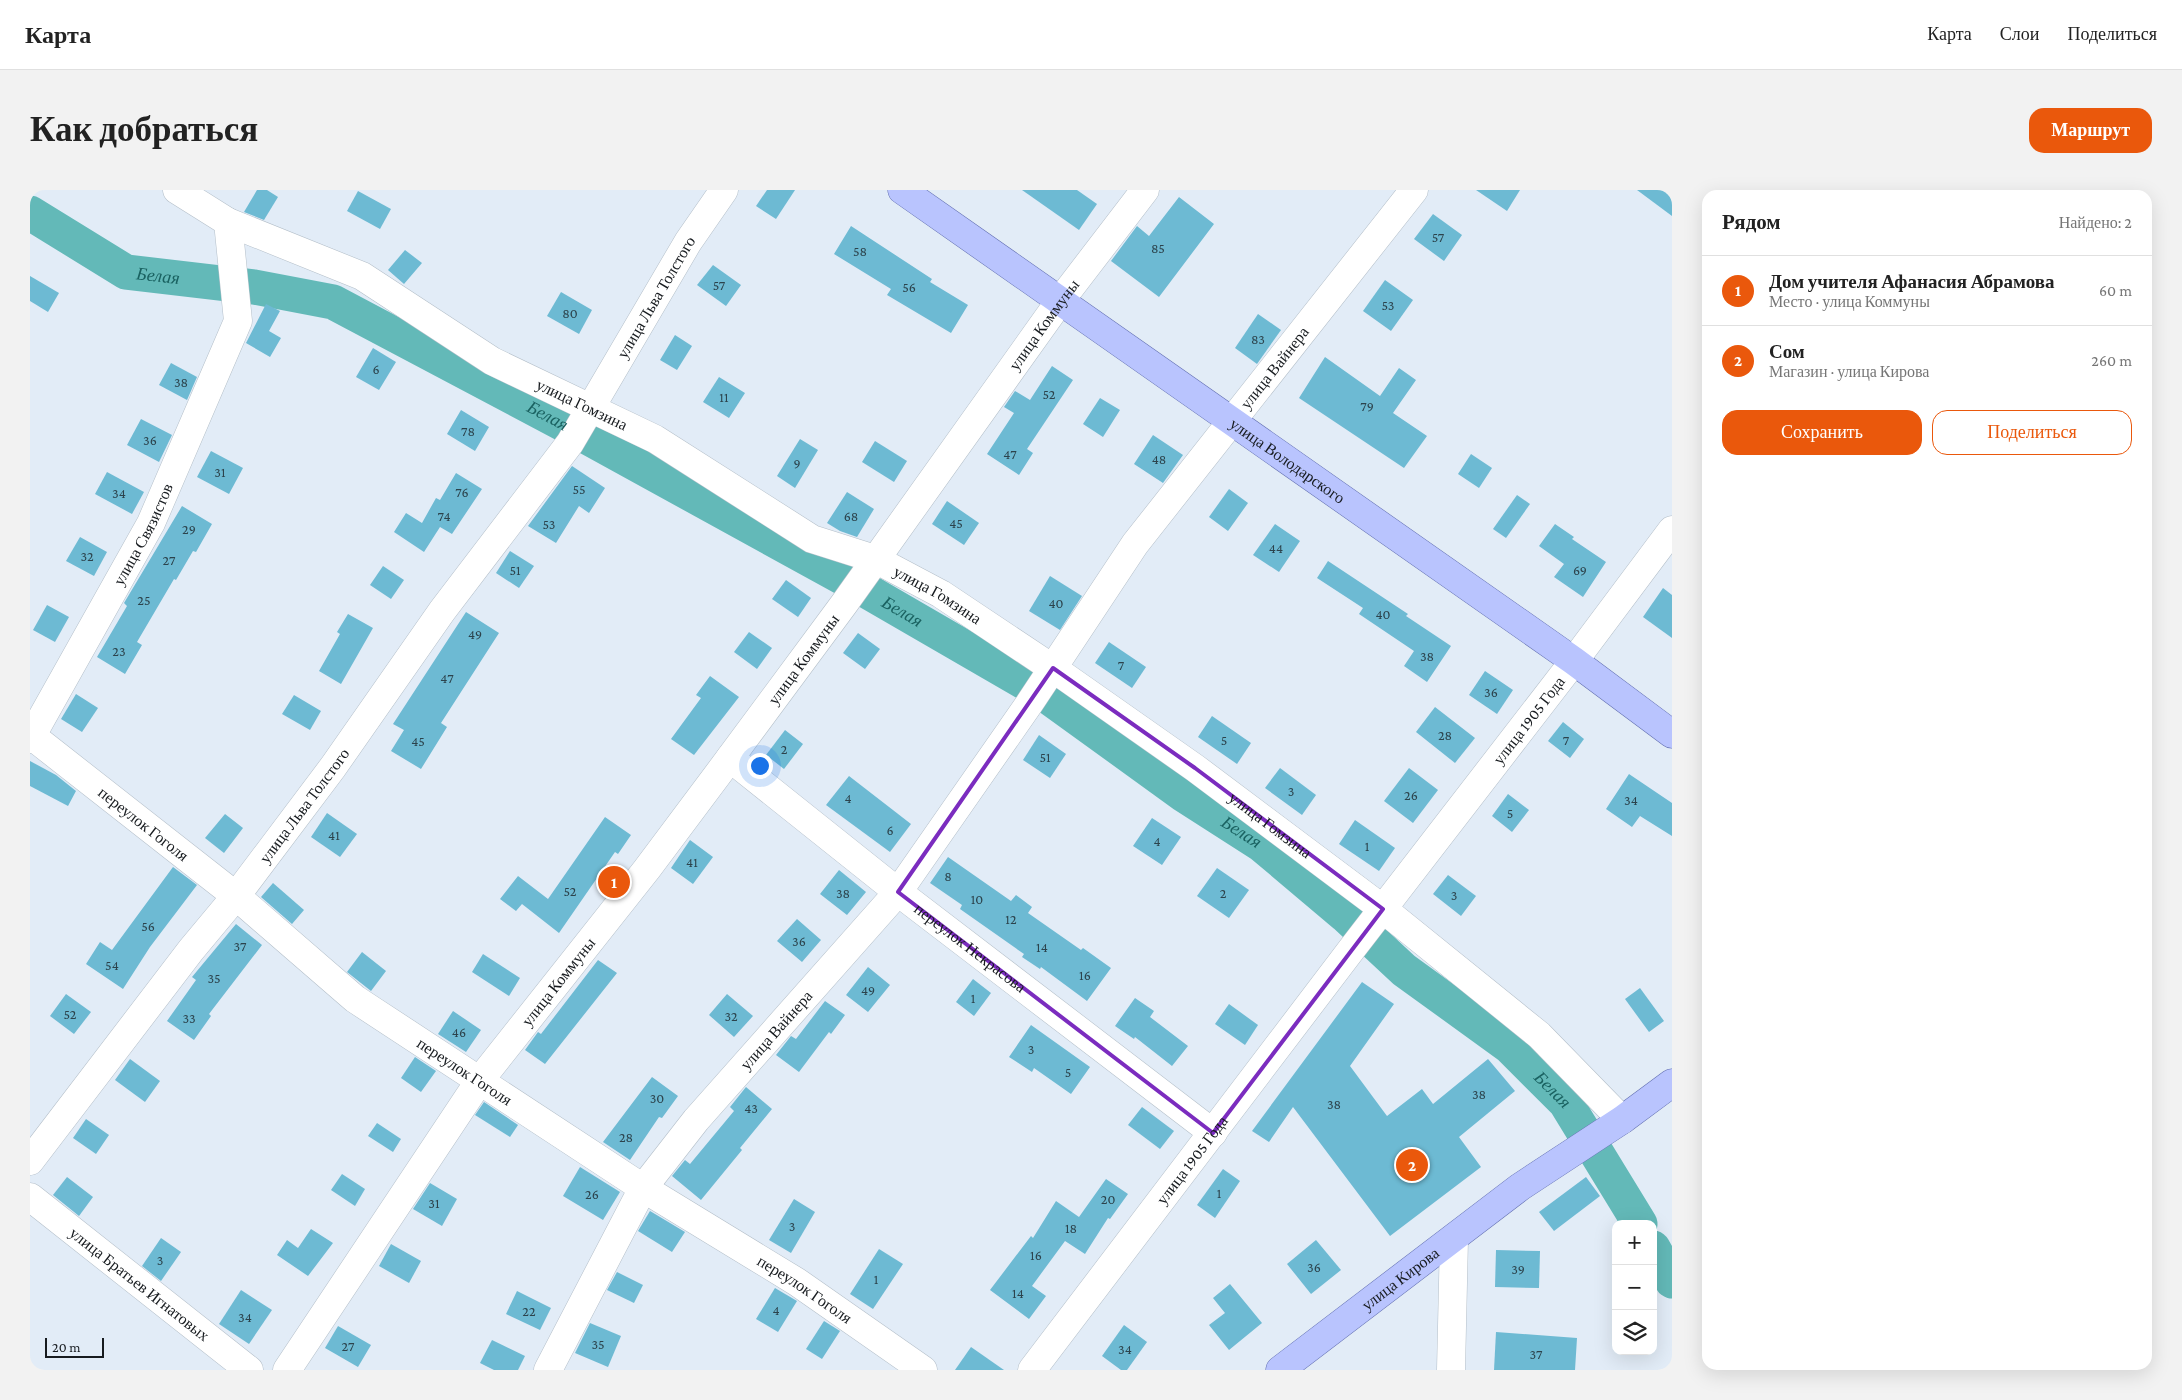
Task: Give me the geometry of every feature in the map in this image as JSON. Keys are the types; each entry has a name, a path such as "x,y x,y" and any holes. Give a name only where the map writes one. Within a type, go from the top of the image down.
{"main road":[{"name":"улица Володарского","path":"902,190 1574,661 1672,734"},
{"name":"улица Кирова","path":"1280,1370 1520,1187 1622,1120 1672,1083"}],"street":[{"name":"улица Гомзина","path":"177,190 228,222 362,276 492,361 655,439 812,539 875,560 940,594 1053,668 1195,768 1384,909 1539,1035 1622,1120"},
{"name":"улица Льва Толстого","path":"30,1161 191,950 236,896 333,767 442,611 570,443 688,242 724,190"},
{"name":"улица Коммуны","path":"287,1370 480,1080 647,869 730,758 844,604 1060,301 1145,190"},
{"name":"улица Вайнера","path":"548,1370 643,1188 696,1120 898,892 1029,704 1135,544 1414,190"},
{"name":"улица Связистов","path":"31,737 151,523 238,321 228,222"},
{"name":"улица 1905 Года","path":"1032,1370 1672,530"},
{"name":"переулок Гоголя","path":"31,737 236,896 355,998 643,1188 797,1282 923,1370"},
{"name":"переулок Некрасова","path":"730,758 898,892 1213,1133"},
{"name":"улица Братьев Игнатовых","path":"30,1197 249,1370"},
{"path":"1451,1370 1454,1239"}],"highlighted area":[{"path":"1053,668 1195,768 1383,909 1213,1133 898,892"}],"building":[{"path":"257,190 267,190 278,197 264,220 244,212"},
{"path":"767,190 795,190 776,219 756,206"},
{"path":"1022,190 1077,190 1097,204 1079,230"},
{"path":"1476,190 1520,190 1507,211"},
{"path":"1637,190 1672,190 1672,216"},
{"path":"358,191 391,209 380,229 347,211"},
{"path":"1179,197 1214,224 1159,297 1111,261 1137,226 1149,236"},
{"path":"1433,214 1462,235 1444,261 1414,239"},
{"path":"851,226 932,279 930,282 968,305 951,333 887,295 891,289 834,254"},
{"path":"405,250 422,263 404,284 388,270"},
{"path":"713,265 741,285 726,306 697,285"},
{"path":"30,276 59,293 48,312 30,301"},
{"path":"1385,280 1413,300 1391,331 1363,311"},
{"path":"561,292 592,310 579,334 547,316"},
{"path":"266,304 280,311 269,331 281,338 270,357 246,343"},
{"path":"1258,314 1281,330 1257,364 1235,348"},
{"path":"675,335 692,346 677,370 660,360"},
{"path":"373,348 396,362 379,390 356,377"},
{"path":"1325,357 1380,396 1399,368 1416,380 1393,413 1427,436 1404,468 1299,398"},
{"path":"171,363 197,377 187,400 159,385"},
{"path":"1052,366 1073,380 1027,449 1033,453 1019,475 987,454 1014,413 1004,407 1015,391 1030,400"},
{"path":"719,377 745,393 729,418 703,402"},
{"path":"1100,398 1120,410 1103,437 1083,424"},
{"path":"461,410 489,427 475,451 447,434"},
{"path":"141,419 172,435 159,462 127,445"},
{"path":"1153,435 1183,455 1163,483 1134,464"},
{"path":"800,439 818,450 795,488 777,476"},
{"path":"875,441 907,461 894,482 862,462"},
{"path":"211,451 243,468 229,494 197,477"},
{"path":"1471,454 1492,468 1479,488 1458,474"},
{"path":"572,466 605,488 589,513 579,506 556,543 528,526"},
{"path":"107,472 144,492 132,514 95,494"},
{"path":"456,473 482,489 452,534 440,527 424,552 394,532 406,513 422,523 436,498 440,500"},
{"path":"1229,489 1248,503 1228,531 1209,517"},
{"path":"847,492 874,509 857,537 840,531 827,523"},
{"path":"1517,495 1530,504 1506,538 1493,529"},
{"path":"947,501 979,523 964,545 932,524"},
{"path":"182,506 212,524 196,552 193,551 176,580 174,579 137,642 142,645 125,674 97,657 127,606 124,603"},
{"path":"1275,524 1300,541 1279,572 1253,555"},
{"path":"1555,524 1574,537 1572,539 1606,562 1583,597 1554,577 1564,564 1539,546"},
{"path":"80,537 107,552 94,576 66,561"},
{"path":"510,551 534,566 519,588 496,573"},
{"path":"1328,561 1408,614 1406,616 1451,646 1427,682 1404,666 1414,651 1359,614 1363,608 1317,578"},
{"path":"383,566 404,580 391,599 370,585"},
{"path":"1050,576 1082,596 1060,630 1029,611"},
{"path":"786,580 811,598 798,617 772,599"},
{"path":"1663,588 1672,595 1672,638 1643,617"},
{"path":"47,605 69,617 55,642 33,630"},
{"path":"466,612 499,633 441,723 447,727 421,769 391,751 404,730 393,724"},
{"path":"348,614 373,628 341,684 319,671 340,634 337,632"},
{"path":"749,632 772,648 757,669 734,652"},
{"path":"858,633 880,649 865,669 843,653"},
{"path":"1109,642 1146,667 1132,688 1095,663"},
{"path":"1485,671 1513,690 1497,714 1469,695"},
{"path":"710,676 739,697 694,755 671,739 701,698 696,695"},
{"path":"76,694 98,708 82,732 61,719"},
{"path":"294,695 321,711 310,730 282,714"},
{"path":"1435,707 1475,738 1455,763 1416,732"},
{"path":"1212,716 1251,743 1237,764 1198,737"},
{"path":"1563,722 1584,739 1570,758 1548,741"},
{"path":"785,730 803,744 784,769 766,755"},
{"path":"1039,735 1066,754 1050,778 1023,760"},
{"path":"30,761 56,775 76,791 68,806 30,786"},
{"path":"1280,768 1316,795 1302,815 1265,788"},
{"path":"1409,768 1438,790 1413,823 1384,801"},
{"path":"1629,774 1672,803 1672,836 1640,816 1632,827 1606,809"},
{"path":"849,776 911,824 890,852 826,805"},
{"path":"1508,794 1529,810 1512,832 1492,816"},
{"path":"327,813 357,834 340,857 311,837"},
{"path":"225,814 243,828 224,853 205,838"},
{"path":"605,817 631,835 618,854 615,852 559,933 522,904 516,911 500,899 518,876 548,899"},
{"path":"1152,818 1181,837 1162,865 1133,846"},
{"path":"1355,820 1395,848 1379,871 1339,844"},
{"path":"690,840 713,857 693,884 671,868"},
{"path":"948,857 1011,901 1016,895 1032,907 1028,913 1081,950 1083,948 1111,968 1087,1001 1041,967 1040,969 1022,957 1024,954 960,909 962,905 930,883"},
{"path":"173,867 197,885 150,947 123,989 86,964 100,942 112,950"},
{"path":"1217,868 1249,890 1229,918 1197,896"},
{"path":"839,870 866,892 847,915 820,894"},
{"path":"1448,875 1476,896 1461,916 1433,894"},
{"path":"273,883 304,910 292,924 261,897"},
{"path":"797,919 821,940 802,962 777,941"},
{"path":"236,924 262,945 209,1014 211,1016 194,1040 167,1021 196,980 192,977"},
{"path":"362,952 386,971 371,991 347,972"},
{"path":"483,954 520,978 509,996 472,972"},
{"path":"598,960 617,973 545,1064 525,1050 538,1032 541,1034"},
{"path":"868,967 890,985 868,1012 846,995"},
{"path":"973,979 991,993 974,1016 956,1002"},
{"path":"1362,982 1394,1004 1350,1066 1387,1116 1422,1089 1433,1104 1488,1059 1515,1091 1459,1137 1481,1167 1390,1236 1293,1107 1269,1142 1252,1131"},
{"path":"1640,988 1664,1021 1649,1032 1625,999"},
{"path":"66,994 91,1012 74,1034 50,1016"},
{"path":"727,994 753,1016 734,1037 709,1015"},
{"path":"1135,998 1154,1011 1150,1017 1188,1046 1172,1066 1135,1037 1134,1039 1115,1026"},
{"path":"825,1001 845,1015 831,1034 829,1032 799,1072 776,1055 791,1036 796,1039"},
{"path":"1229,1004 1258,1025 1245,1045 1215,1024"},
{"path":"453,1011 481,1030 466,1052 438,1034"},
{"path":"1031,1025 1090,1067 1071,1094 1034,1068 1032,1072 1009,1057"},
{"path":"415,1057 436,1071 421,1092 401,1078"},
{"path":"130,1059 160,1081 145,1102 115,1080"},
{"path":"652,1077 678,1096 662,1118 659,1117 630,1160 603,1142"},
{"path":"746,1087 772,1109 740,1148 742,1150 701,1200 672,1176 685,1160 690,1164 734,1111 730,1107"},
{"path":"484,1102 518,1125 510,1137 475,1115"},
{"path":"1142,1107 1174,1131 1160,1149 1128,1125"},
{"path":"86,1119 109,1135 96,1154 73,1138"},
{"path":"377,1123 401,1139 393,1152 368,1136"},
{"path":"580,1167 620,1192 603,1220 563,1196"},
{"path":"1223,1169 1240,1181 1215,1218 1197,1205"},
{"path":"342,1174 365,1189 355,1206 331,1190"},
{"path":"67,1177 93,1197 79,1216 53,1195"},
{"path":"1586,1177 1600,1196 1554,1231 1539,1212"},
{"path":"1106,1179 1128,1194 1110,1219 1108,1218 1085,1254 1065,1241 1032,1286 1046,1296 1029,1319 990,1290 1031,1236 1033,1238 1056,1201 1079,1217"},
{"path":"430,1183 457,1199 442,1226 413,1209"},
{"path":"794,1199 815,1212 791,1253 769,1240"},
{"path":"650,1211 685,1232 672,1252 638,1231"},
{"path":"311,1229 333,1243 308,1276 277,1255 287,1240 298,1248"},
{"path":"161,1238 181,1252 161,1281 142,1266"},
{"path":"1316,1240 1341,1270 1311,1294 1287,1264"},
{"path":"391,1244 421,1261 409,1283 379,1266"},
{"path":"879,1249 903,1264 873,1309 850,1294"},
{"path":"1496,1250 1540,1251 1539,1288 1495,1287"},
{"path":"617,1272 643,1285 634,1303 607,1290"},
{"path":"1230,1284 1262,1323 1229,1350 1209,1325 1225,1313 1213,1298"},
{"path":"775,1288 797,1301 778,1332 756,1319"},
{"path":"241,1290 272,1310 249,1344 219,1324"},
{"path":"517,1291 551,1308 540,1330 506,1314"},
{"path":"824,1321 840,1331 822,1359 806,1349"},
{"path":"590,1323 621,1336 608,1367 575,1353"},
{"path":"1124,1325 1147,1342 1127,1370 1121,1370 1102,1356"},
{"path":"338,1326 371,1345 358,1367 325,1348"},
{"path":"1496,1332 1577,1338 1575,1370 1494,1370"},
{"path":"492,1340 525,1356 518,1370 494,1370 480,1363"},
{"path":"971,1347 1004,1370 955,1370"}],"waterway":[{"name":"Белая","path":"30,213 126,272 254,287 333,302 569,427 867,591 1043,693 1184,795 1262,845 1345,915 1404,970 1509,1046 1566,1103 1638,1220"},
{"name":"Белая","path":"1657,1255 1672,1281"}],"place":[{"name":"Дом учителя Афанасия Абрамова","path":"614,882"},
{"name":"Сом","path":"1412,1165"}]}
